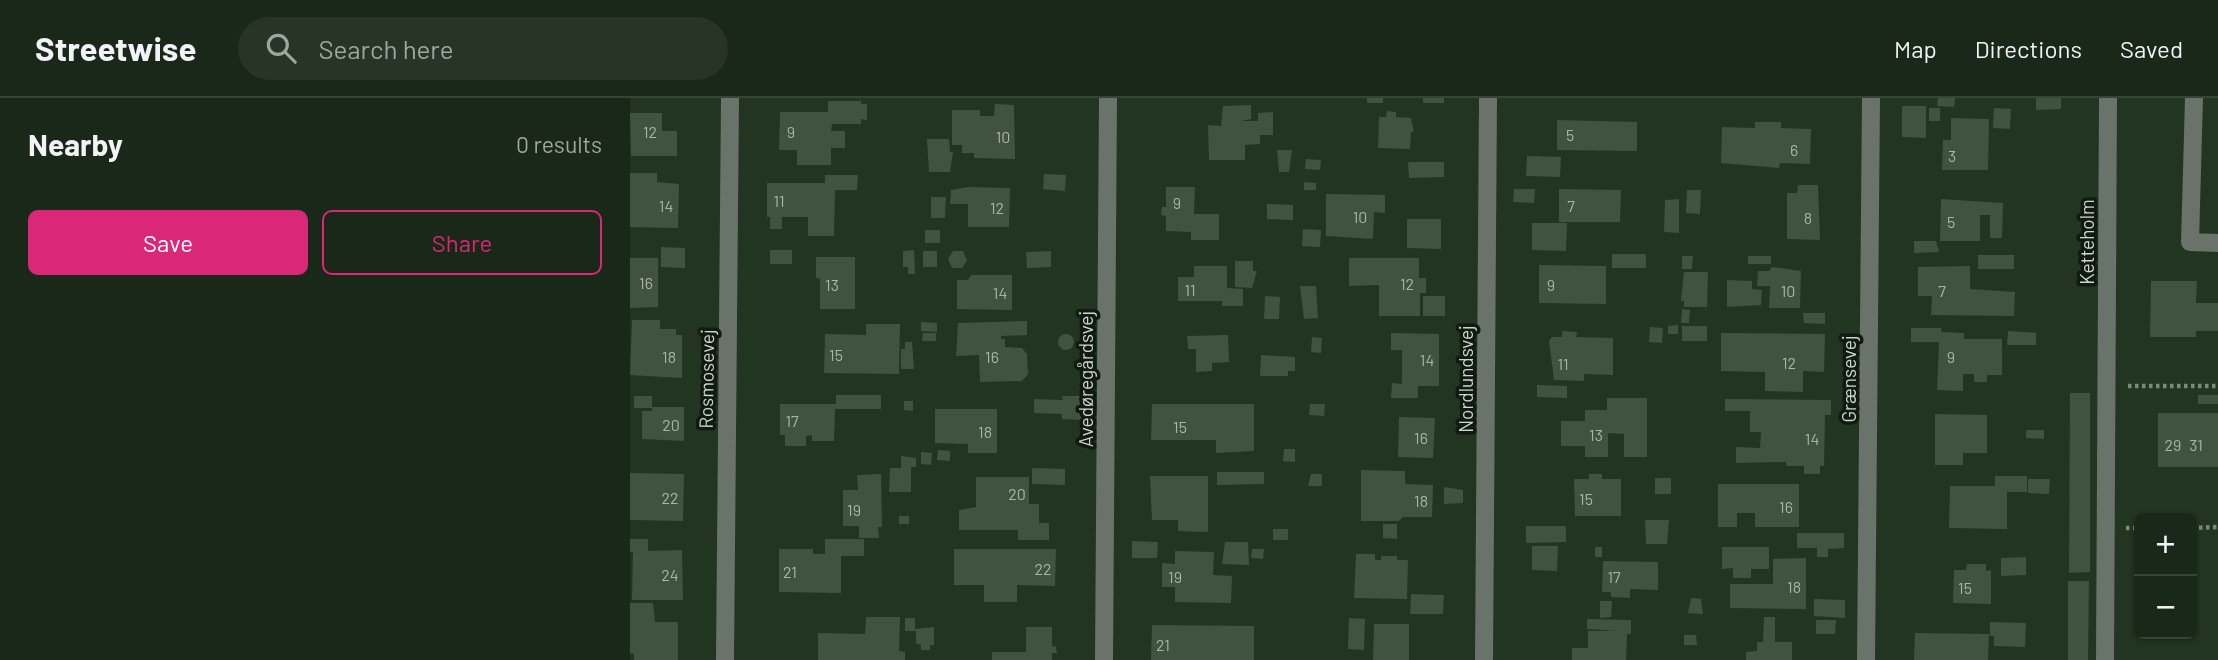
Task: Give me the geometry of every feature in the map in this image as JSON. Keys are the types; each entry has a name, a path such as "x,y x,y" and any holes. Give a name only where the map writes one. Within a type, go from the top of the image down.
{"street":[{"name":"Rosmosevej","path":"725,660 730,98"},
{"name":"Avedøregårdsvej","path":"1104,660 1108,98"},
{"name":"Nordlundsvej","path":"1484,660 1488,98"},
{"name":"Grænsevej","path":"1866,660 1871,98"},
{"name":"Ketteholm","path":"2105,660 2108,98"},
{"path":"2194,98 2190,242 2218,243"}],"path":[{"path":"2107,386 2218,386"},
{"path":"2197,528 2218,527"}],"building":[{"path":"1367,98 1383,98 1383,103 1367,103"},
{"path":"1423,98 1444,98 1444,103 1423,103"},
{"path":"1938,98 1955,98 1954,107 1937,106"},
{"path":"2036,98 2061,98 2061,109 2036,110"},
{"path":"828,101 861,101 861,104 867,104 867,120 861,119 861,124 832,124 831,131 845,131 845,148 831,148 831,165 797,165 797,150 779,150 780,112 828,112"},
{"path":"995,104 1014,105 1015,159 974,158 974,153 962,153 962,145 952,145 952,110 980,110 980,116 994,116"},
{"path":"1251,105 1251,119 1241,121 1258,121 1258,113 1273,112 1273,135 1260,135 1260,144 1245,145 1245,160 1209,160 1208,125 1221,126 1223,106"},
{"path":"1902,106 1926,106 1926,138 1902,137"},
{"path":"1929,108 1940,108 1940,121 1929,121"},
{"path":"1994,108 2011,109 2010,129 1993,128"},
{"path":"1387,111 1396,112 1396,117 1411,118 1414,132 1411,132 1410,149 1378,148 1379,117 1386,117"},
{"path":"630,113 662,113 662,131 677,131 677,156 631,156"},
{"path":"1951,118 1989,119 1988,170 1942,170 1943,140 1951,140"},
{"path":"1557,120 1637,122 1637,151 1557,150"},
{"path":"1755,122 1781,122 1781,128 1811,129 1810,164 1780,163 1779,168 1721,163 1722,127 1755,128"},
{"path":"927,139 949,139 950,152 953,152 950,172 929,172"},
{"path":"1277,150 1292,150 1289,172 1279,172"},
{"path":"1527,156 1561,157 1560,177 1526,176"},
{"path":"1306,159 1321,160 1320,170 1305,169"},
{"path":"1408,162 1444,162 1444,177 1409,178"},
{"path":"630,173 657,173 657,182 679,184 678,228 630,227"},
{"path":"1044,174 1066,175 1065,191 1043,189"},
{"path":"825,175 858,175 857,190 835,190 834,236 808,236 808,217 782,217 782,229 770,229 770,217 767,217 767,183 825,183"},
{"path":"1304,182 1316,183 1316,190 1304,190"},
{"path":"1798,185 1818,185 1820,240 1787,239 1787,193 1797,193"},
{"path":"968,187 1010,188 1009,227 968,227 968,204 950,204 951,190"},
{"path":"1166,187 1195,187 1194,214 1219,214 1219,240 1191,240 1191,232 1166,231 1166,216 1161,215 1162,207 1166,207"},
{"path":"1514,189 1535,189 1534,203 1513,202"},
{"path":"1559,189 1621,190 1620,222 1559,222"},
{"path":"1687,190 1701,190 1700,214 1686,213"},
{"path":"1326,194 1385,195 1385,213 1374,212 1373,239 1326,236"},
{"path":"931,197 946,197 945,218 931,218"},
{"path":"1679,199 1679,233 1664,232 1665,200"},
{"path":"1941,199 2003,203 2002,238 1990,238 1990,215 1980,215 1980,241 1940,241"},
{"path":"1267,204 1293,205 1293,220 1267,219"},
{"path":"1407,219 1441,219 1441,249 1407,248"},
{"path":"1532,223 1567,223 1566,251 1532,250"},
{"path":"1303,229 1321,230 1320,247 1302,246"},
{"path":"925,230 940,230 940,243 925,243"},
{"path":"1914,241 1936,241 1939,252 1914,253"},
{"path":"661,247 685,248 685,268 661,267"},
{"path":"770,250 792,250 792,264 770,264"},
{"path":"914,250 915,274 908,274 908,267 903,267 903,251"},
{"path":"923,251 937,251 937,267 923,267"},
{"path":"953,251 963,251 967,260 962,268 952,268 948,259"},
{"path":"1051,251 1051,267 1027,268 1026,252"},
{"path":"1612,254 1646,254 1646,268 1612,268"},
{"path":"1978,255 2014,255 2014,269 1978,269"},
{"path":"1682,256 1693,256 1692,269 1682,269"},
{"path":"1748,256 1771,256 1771,264 1748,264"},
{"path":"816,257 855,257 855,309 820,309 820,279 816,278"},
{"path":"630,258 658,258 658,307 630,308"},
{"path":"1349,258 1419,258 1419,278 1426,278 1426,293 1420,293 1420,316 1379,316 1379,285 1349,286"},
{"path":"1235,261 1253,261 1253,271 1257,271 1252,288 1235,287"},
{"path":"1539,265 1606,266 1606,304 1539,303"},
{"path":"1194,266 1227,266 1227,288 1243,289 1243,306 1222,306 1222,301 1178,301 1178,277 1194,277"},
{"path":"1970,266 1970,289 2015,292 2014,316 1931,315 1932,296 1918,296 1918,267"},
{"path":"1772,267 1801,271 1800,308 1769,308 1770,286 1757,286 1758,271 1769,271"},
{"path":"1684,272 1708,272 1707,307 1684,307 1684,301 1681,301"},
{"path":"971,275 1012,275 1012,310 957,309 957,280 968,280"},
{"path":"1727,280 1752,281 1752,289 1762,290 1761,305 1727,307"},
{"path":"2151,281 2197,281 2196,303 2218,303 2218,331 2196,331 2196,337 2150,337"},
{"path":"1300,286 1316,286 1318,318 1304,319"},
{"path":"1265,296 1280,297 1279,319 1264,319"},
{"path":"1423,296 1445,296 1445,316 1423,316"},
{"path":"1682,309 1690,310 1689,323 1681,323"},
{"path":"1803,313 1825,313 1825,324 1804,323"},
{"path":"632,320 660,320 660,329 676,329 676,335 682,335 682,378 630,375"},
{"path":"1027,321 1027,335 1001,336 1001,339 1005,339 1005,347 1022,348 1027,354 1028,374 1022,381 980,382 979,355 956,356 958,323"},
{"path":"921,322 937,323 937,332 921,331"},
{"path":"866,324 900,324 899,374 824,373 825,334 866,335"},
{"path":"1678,325 1678,334 1668,334 1668,326"},
{"path":"1682,326 1707,326 1707,341 1682,341"},
{"path":"1650,327 1663,328 1662,343 1649,342"},
{"path":"1911,328 1941,328 1941,332 1964,333 1964,339 2002,339 2002,375 1987,375 1987,382 1974,382 1974,374 1963,374 1963,391 1937,390 1939,342 1911,342"},
{"path":"1562,331 1577,332 1576,337 1613,338 1613,375 1584,374 1584,381 1554,380 1549,341 1552,337 1562,337"},
{"path":"2008,331 2036,333 2036,345 2007,345"},
{"path":"923,333 936,333 936,341 922,341"},
{"path":"1391,333 1439,334 1439,386 1418,386 1418,398 1391,398 1392,383 1402,384 1402,350 1391,350"},
{"path":"1721,333 1825,334 1824,372 1803,371 1803,392 1765,391 1765,372 1721,371"},
{"path":"1066,334 1072,336 1072,348 1066,350 1060,348 1058,342 1060,336"},
{"path":"1228,335 1229,362 1212,363 1212,371 1196,372 1196,349 1188,349 1187,336"},
{"path":"1312,337 1322,338 1321,353 1311,352"},
{"path":"905,342 912,342 914,369 901,369 901,349 905,349"},
{"path":"1261,355 1295,357 1295,371 1288,371 1288,376 1260,376"},
{"path":"1537,385 1567,386 1567,398 1537,397"},
{"path":"2070,393 2090,393 2090,572 2069,573"},
{"path":"836,395 881,395 881,409 835,409 834,441 812,441 812,435 806,436 806,446 785,446 785,435 780,435 780,404 836,404"},
{"path":"2198,395 2218,395 2218,404 2198,404"},
{"path":"634,396 652,396 652,408 634,408"},
{"path":"1062,396 1082,396 1082,420 1062,419 1062,414 1034,413 1034,399 1063,400"},
{"path":"1607,398 1647,398 1647,457 1624,457 1624,434 1608,433 1608,457 1585,457 1585,446 1561,446 1561,421 1585,421 1585,410 1607,410"},
{"path":"1725,399 1831,400 1831,415 1825,415 1824,466 1820,466 1820,474 1804,474 1804,466 1786,466 1786,462 1736,463 1736,447 1760,448 1761,432 1750,432 1750,411 1725,411"},
{"path":"904,401 913,401 913,411 904,410"},
{"path":"1152,404 1254,404 1254,451 1216,453 1216,440 1151,440"},
{"path":"1310,404 1325,404 1324,416 1309,415"},
{"path":"652,407 684,407 684,441 642,439 642,411 652,411"},
{"path":"935,409 997,409 997,453 968,453 968,444 935,443"},
{"path":"2158,413 2218,413 2218,467 2158,467"},
{"path":"1935,414 1987,415 1987,453 1963,453 1963,465 1935,465"},
{"path":"1399,417 1435,418 1433,458 1398,457"},
{"path":"2026,430 2044,430 2044,439 2026,438"},
{"path":"1284,449 1295,449 1295,462 1283,461"},
{"path":"938,450 950,451 950,461 937,460"},
{"path":"921,452 932,453 931,465 921,464"},
{"path":"901,456 916,458 916,467 911,467 911,492 889,492 890,468 901,468"},
{"path":"1032,468 1065,469 1065,485 1032,484"},
{"path":"1361,470 1405,471 1405,484 1433,485 1432,517 1403,517 1399,521 1361,521"},
{"path":"1217,472 1264,472 1264,484 1217,485"},
{"path":"630,473 684,474 683,521 630,520"},
{"path":"881,474 882,527 878,527 879,538 859,538 859,526 843,526 843,490 858,490 857,475"},
{"path":"1311,474 1322,474 1322,486 1308,486"},
{"path":"1589,474 1602,474 1602,479 1621,479 1621,516 1575,516 1574,479 1589,479"},
{"path":"1150,476 1208,476 1208,532 1178,531 1178,520 1152,520"},
{"path":"1995,476 2027,476 2027,492 2007,492 2007,529 1949,528 1950,486 1995,486"},
{"path":"976,477 1029,477 1029,504 1039,504 1039,523 1049,523 1049,540 1018,540 1018,530 959,530 959,510 976,507"},
{"path":"1655,478 1671,478 1671,494 1655,494"},
{"path":"2028,479 2050,479 2049,494 2028,493"},
{"path":"1718,484 1799,484 1799,527 1755,527 1755,513 1737,513 1737,527 1718,527"},
{"path":"1444,487 1463,490 1463,503 1444,504"},
{"path":"899,516 909,516 909,524 899,524"},
{"path":"1645,520 1669,520 1667,544 1646,544"},
{"path":"1383,524 1397,524 1397,539 1383,538"},
{"path":"1526,526 1566,526 1566,542 1526,543"},
{"path":"1273,529 1288,529 1288,540 1273,540"},
{"path":"1797,533 1844,533 1844,548 1828,549 1828,557 1817,557 1817,548 1797,548"},
{"path":"630,539 648,539 648,551 682,550 683,600 632,600 633,552 630,552"},
{"path":"825,539 864,539 864,556 841,556 841,593 779,592 779,549 813,549 813,554 825,554"},
{"path":"1132,541 1158,542 1157,558 1132,558"},
{"path":"1225,542 1248,542 1249,565 1222,564"},
{"path":"1532,546 1558,546 1557,571 1532,570"},
{"path":"1595,547 1602,547 1602,557 1595,557"},
{"path":"1722,547 1769,547 1769,569 1751,569 1751,578 1733,578 1733,568 1722,569"},
{"path":"954,549 1056,549 1055,586 1017,585 1017,602 984,602 984,585 954,585"},
{"path":"1252,549 1264,549 1263,559 1251,558"},
{"path":"1175,551 1214,552 1213,575 1232,576 1231,603 1175,602 1175,587 1162,587 1162,563 1175,564"},
{"path":"1356,554 1375,554 1375,560 1381,560 1381,556 1397,556 1397,560 1408,560 1407,599 1354,598"},
{"path":"2026,557 2026,575 2001,576 2001,558"},
{"path":"1806,558 1806,609 1730,608 1730,584 1773,584 1773,559"},
{"path":"1603,561 1658,562 1658,590 1630,589 1630,598 1611,597 1611,592 1602,592"},
{"path":"1967,564 1986,564 1986,571 1991,570 1991,604 1953,603 1954,570 1966,570"},
{"path":"2068,581 2089,581 2088,660 2068,660"},
{"path":"1411,594 1444,595 1443,614 1410,614"},
{"path":"1691,598 1701,599 1703,614 1688,613"},
{"path":"1814,599 1845,600 1845,618 1814,616"},
{"path":"1600,601 1612,601 1611,617 1600,618"},
{"path":"630,603 653,603 655,622 678,622 678,660 634,660 634,654 630,653"},
{"path":"866,617 900,617 899,651 905,652 905,660 818,660 818,633 865,634"},
{"path":"1764,617 1775,617 1775,642 1792,642 1792,660 1746,660 1746,652 1757,651 1757,642 1763,642"},
{"path":"905,618 915,618 915,629 934,627 934,645 930,645 930,650 921,650 921,645 916,643 916,631 905,631"},
{"path":"1349,618 1365,619 1364,650 1348,649"},
{"path":"1587,619 1631,620 1631,634 1627,634 1626,660 1572,660 1572,648 1588,648 1588,631 1617,631 1587,629"},
{"path":"1816,620 1836,620 1835,634 1816,634"},
{"path":"1990,622 2026,623 2025,647 1994,646 1994,636 1990,636"},
{"path":"1374,624 1409,624 1409,660 1373,660"},
{"path":"1152,625 1254,626 1254,660 1151,660"},
{"path":"1026,627 1052,627 1052,646 1056,647 1057,653 1052,653 1052,660 992,660 992,652 1026,652"},
{"path":"1915,633 1989,634 1988,660 1914,660"},
{"path":"1684,635 1696,635 1697,645 1684,645"}]}
